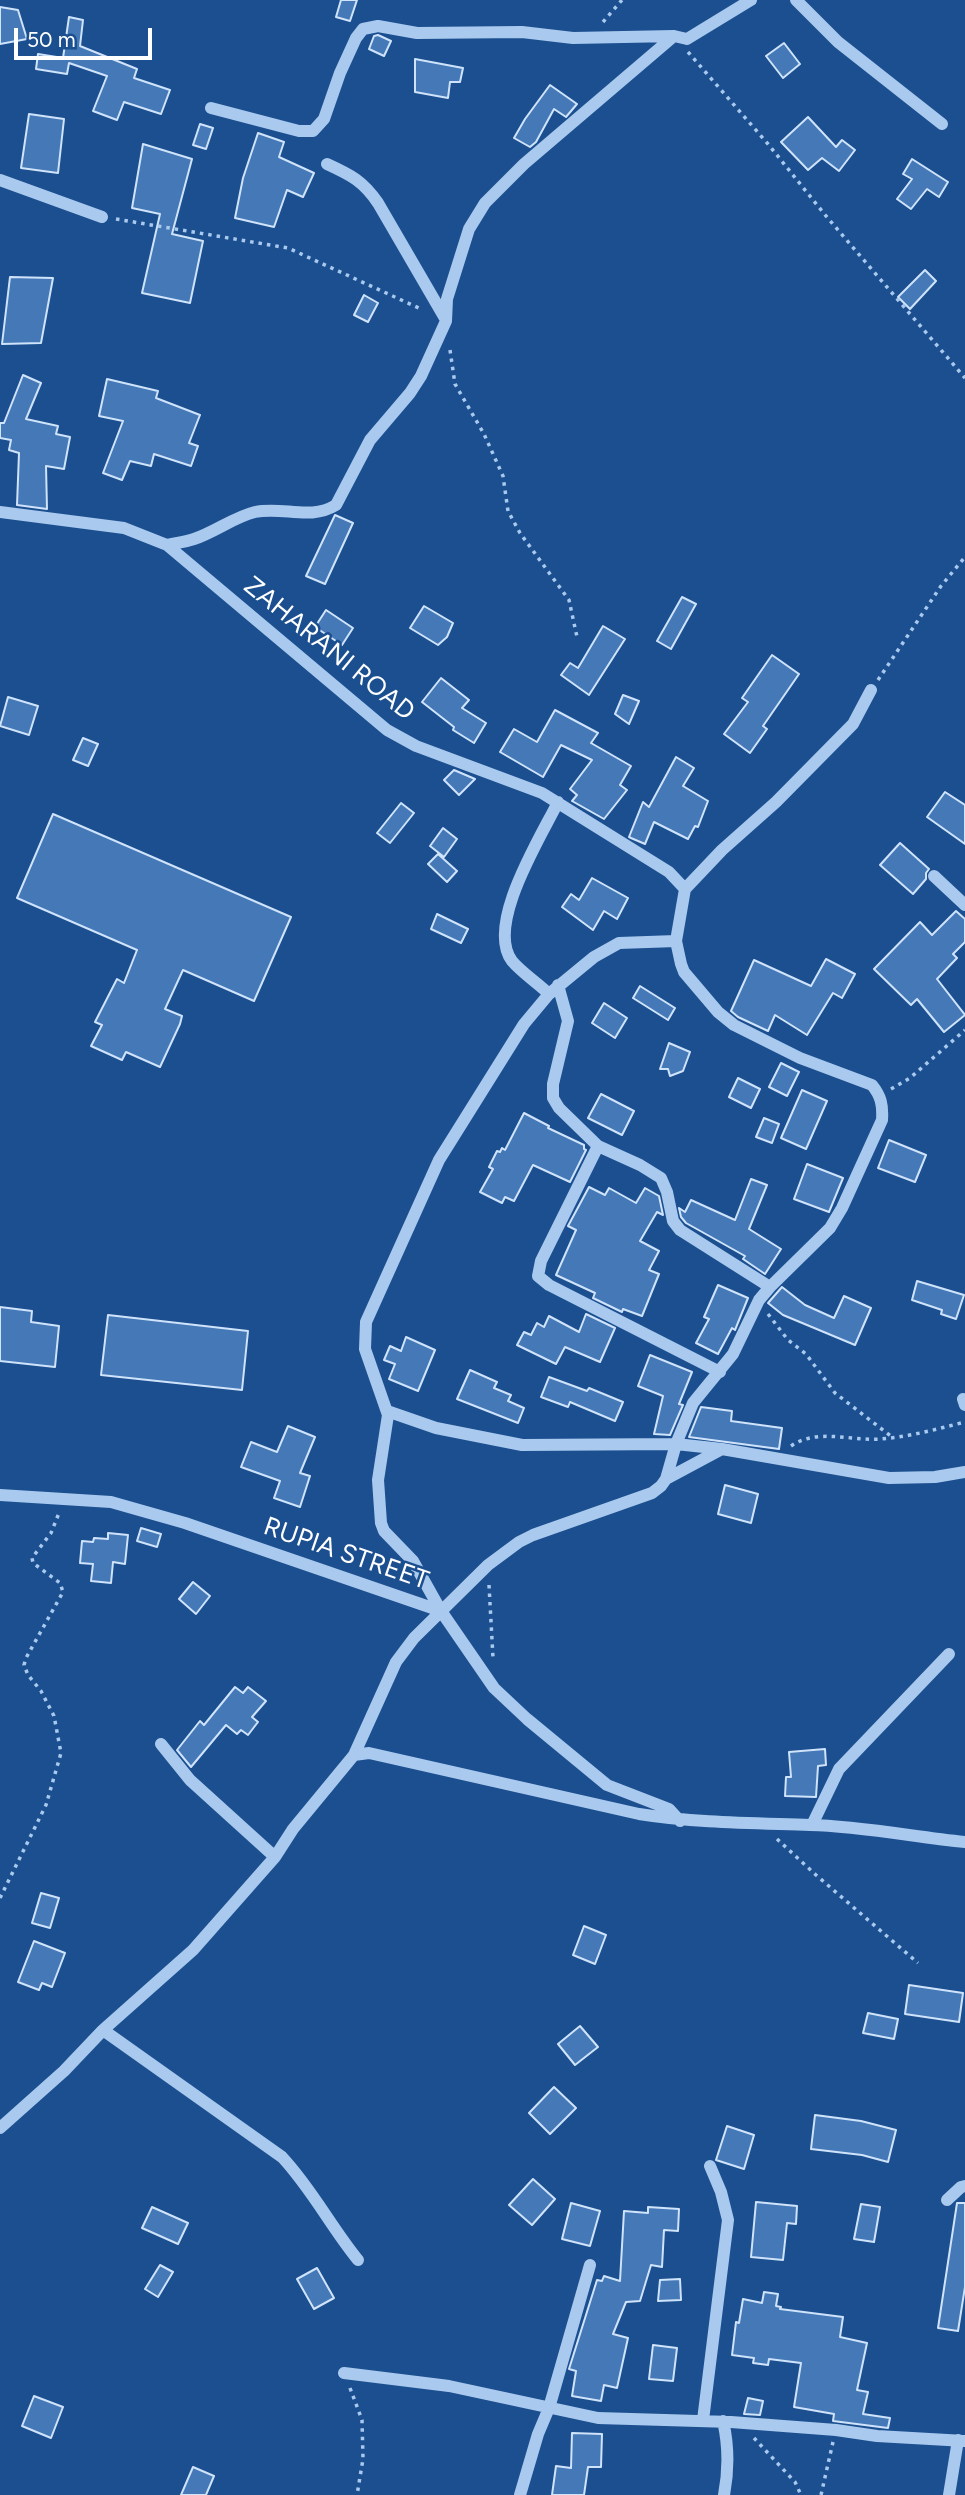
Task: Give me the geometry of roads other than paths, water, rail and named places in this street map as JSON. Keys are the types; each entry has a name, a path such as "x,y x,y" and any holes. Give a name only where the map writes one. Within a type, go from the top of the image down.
{"street":[{"path":"211,108 299,131 313,131 324,119 340,72 356,38 363,29 371,27 417,33 522,32 573,38 687,39 751,0"},
{"path":"796,0 838,41 942,124"},
{"path":"167,545 195,538 252,513 267,511 310,514 328,510 336,505 370,440 421,376 446,321 447,299 469,229 485,203 524,164 674,37"},
{"path":"327,164 355,177 379,203 446,321"},
{"path":"0,180 102,217"},
{"name":"ZAHARANI ROAD","path":"0,512 124,528 167,545 387,730 416,746 542,793 669,872 685,890"},
{"path":"0,2128 64,2071 103,2030 193,1950 275,1857 293,1829 354,1755 396,1662 414,1638 488,1565 533,1535 652,1493 662,1486 692,1403 720,1372 739,1344 759,1300 769,1287 823,1236 842,1208 882,1120 880,1094 872,1085 800,1058 725,1019 684,972 676,941 685,890 722,850 776,802 853,724 871,690"},
{"path":"558,803 515,888 505,928 512,960 554,989 568,1021 553,1084 553,1098 559,1108 598,1146 661,1178 673,1221 680,1230 769,1287"},
{"path":"934,876 965,905"},
{"path":"441,1611 413,1561 384,1531 381,1522 378,1480 387,1411 365,1349 366,1322 439,1160 524,1024 554,989 594,957 619,943 676,941"},
{"path":"598,1146 541,1261 538,1276 549,1285 720,1372"},
{"path":"387,1411 436,1428 522,1446 676,1444 722,1449 888,1478 935,1477 965,1472"},
{"path":"666,1479 722,1449"},
{"name":"RUPIA STREET","path":"0,1495 111,1502 185,1523 441,1611 494,1688 527,1719 607,1785 669,1809 680,1821"},
{"path":"812,1825 839,1769 949,1654"},
{"path":"161,1744 190,1780 275,1857"},
{"path":"354,1755 369,1753 680,1821 812,1825 965,1843"},
{"path":"103,2030 282,2157 299,2175 358,2260"},
{"path":"703,2420 729,2220 710,2166"},
{"path":"947,2200 965,2186"},
{"path":"520,2495 538,2434 550,2408 590,2265"},
{"path":"344,2372 449,2386 598,2418 727,2421 877,2436 962,2440 949,2495"},
{"path":"724,2495 729,2464 727,2421"}]}
